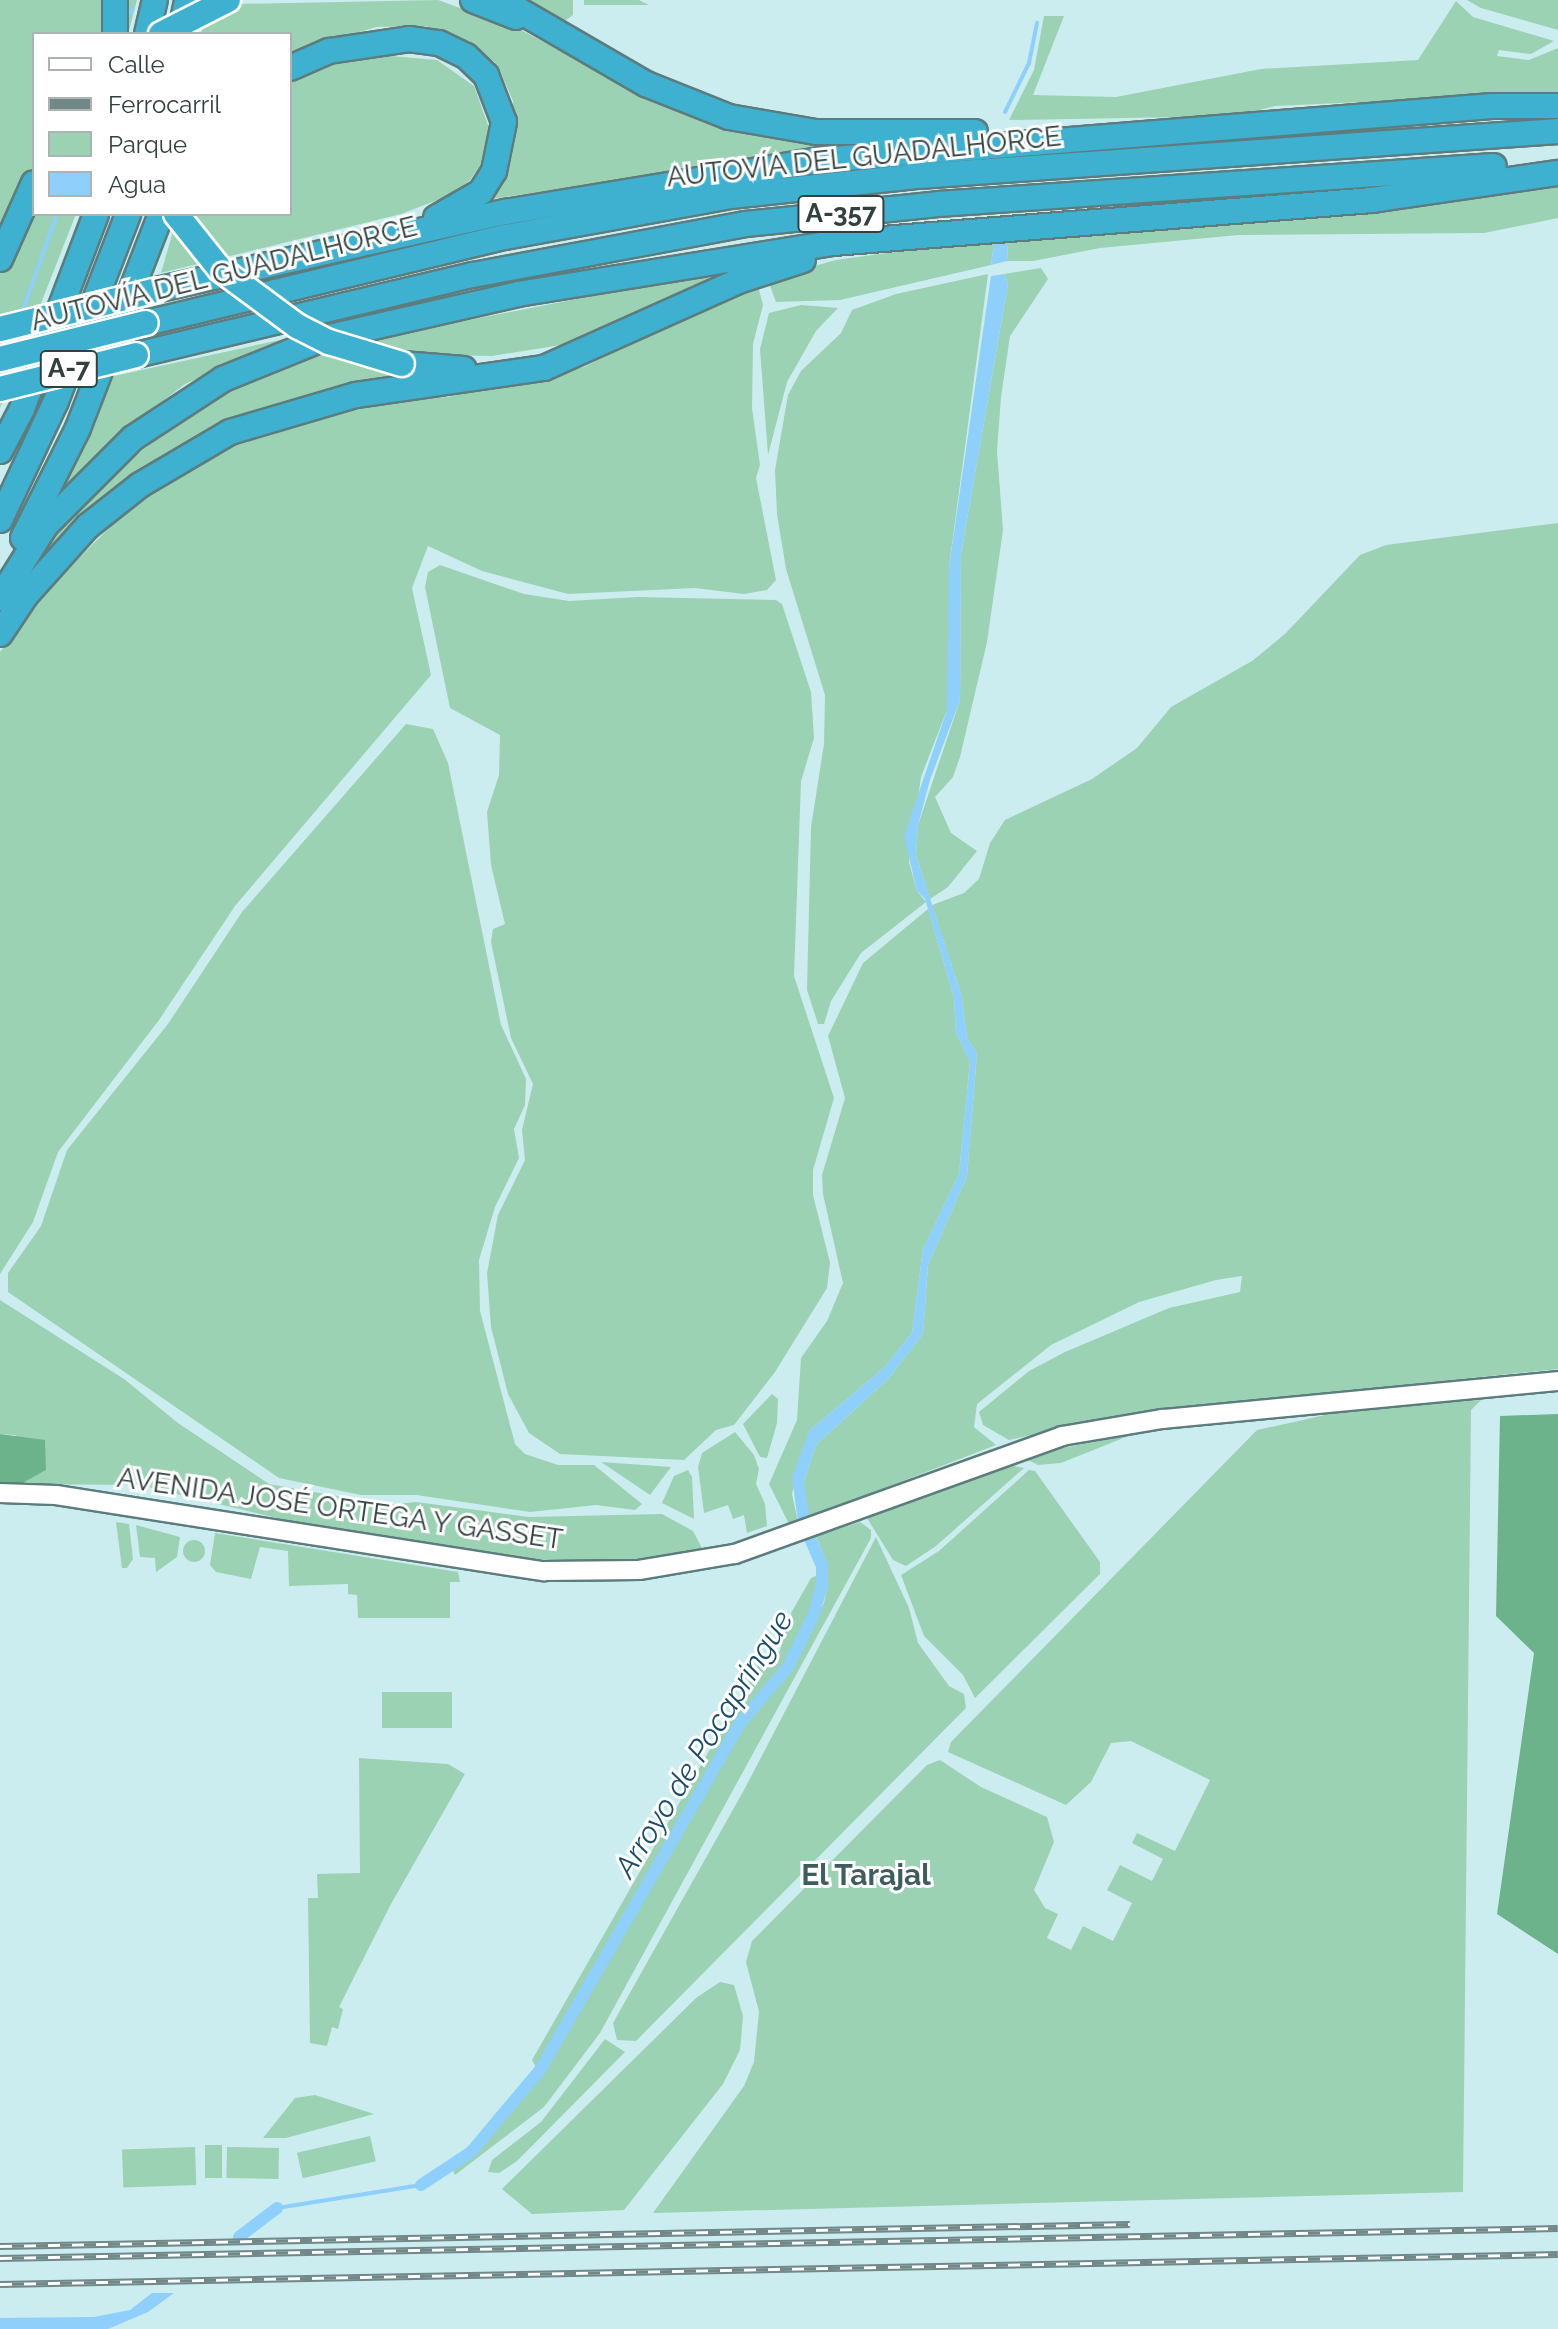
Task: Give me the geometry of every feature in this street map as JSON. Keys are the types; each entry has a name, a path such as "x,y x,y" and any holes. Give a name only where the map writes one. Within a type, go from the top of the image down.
{"highway":[{"path":"115,0 115,32"},
{"path":"147,32 155,0"},
{"path":"180,32 187,0"},
{"path":"165,32 228,0"},
{"path":"473,0 559,34"},
{"path":"501,0 646,84 729,117 816,132 1185,129"},
{"path":"292,67 329,51 409,39 439,43 466,56 486,75 504,122 494,171 481,192 454,212 397,234"},
{"path":"0,329 397,234 634,187 821,160 1492,106 1558,106"},
{"name":"AUTOVÍA DEL GUADALHORCE","path":"0,359 505,237 731,196 919,176 1558,131"},
{"name":"AUTOVÍA DEL GUADALHORCE","path":"0,389 473,275 746,224 938,204 1558,161"},
{"path":"0,598 46,525 133,438 190,398 273,356 325,338 518,294 805,247 1372,200 1558,173"},
{"path":"0,259 32,187"},
{"name":"A-7","path":"0,451 22,409 95,216"},
{"name":"A-7","path":"0,520 56,401 127,216"},
{"path":"0,578 78,428 160,216"},
{"path":"178,216 220,269 285,318 329,342 402,364 463,369 568,358"},
{"path":"0,634 26,595 88,526 140,485 230,432 329,401 513,375 568,358 741,280 884,241"}],"main road":[{"name":"AVENIDA JOSÉ ORTEGA Y GASSET","path":"0,1493 56,1495 544,1571 687,1565 807,1529 1062,1436 1163,1419 1558,1381"}],"green space":[{"path":"0,0 137,0 129,32 32,32 32,216 75,216 0,408 4,316 0,316"},
{"path":"208,0 237,4 438,0 521,30 661,105 717,126 843,147 484,200 511,153 513,101 497,64 460,37 425,26 376,27 292,52 292,32 201,32"},
{"path":"528,0 573,0 573,15 562,23"},
{"path":"584,0 639,0 649,5 584,5"},
{"path":"1467,0 1558,0 1558,30 1481,8"},
{"path":"1456,1 1473,17 1554,41 1531,54 1499,50 1497,56 1529,60 1558,48 1558,93 1275,106 1236,116 1009,120 1034,70 1044,16 1064,16 1033,95 1116,97 1261,69 1418,60"},
{"path":"379,55 437,60 474,86 489,128 483,161 470,180 453,194 401,214 161,273 177,216 292,216 292,82 331,65"},
{"path":"1558,181 1558,218 1484,233 1238,235 1100,248 1033,261 1007,261 1008,244 994,244 991,265 840,300 776,302 769,283 758,286 763,305 753,344 752,408 760,465 756,478 776,580 767,590 744,594 695,588 568,594 482,571 428,546 412,588 431,675 235,906 159,1020 58,1152 33,1222 0,1274 0,652 44,593 116,521 192,464 270,430 360,401 448,397 584,367 754,283 836,260 989,239 1406,209"},
{"path":"1041,268 1048,279 1010,336 1001,397 997,451 1003,530 987,642 960,757 953,777 935,797 951,833 977,851 948,887 930,899 916,855 918,825 960,700 961,554 1008,284 1004,274"},
{"path":"714,272 705,281 567,344 492,356 439,355 433,377 347,386 285,401 220,427 0,616 38,552 84,497 190,412 249,379 317,353 393,335"},
{"path":"988,274 949,567 951,681 947,710 921,777 909,862 917,891 926,902 861,953 831,1001 824,1024 818,1024 807,990 811,827 824,744 825,695 786,569 777,514 775,470 788,395 801,371 841,333 852,310 896,294"},
{"path":"801,305 838,308 816,331 787,382 768,455 760,349 769,313"},
{"path":"289,338 185,384 125,430 57,501 114,376"},
{"path":"1558,523 1558,1369 1127,1414 1009,1440 983,1425 979,1412 1029,1371 1065,1352 1169,1308 1240,1292 1242,1276 1216,1280 1139,1302 1051,1345 977,1404 974,1427 996,1445 807,1518 804,1482 816,1445 888,1379 923,1334 928,1265 967,1176 977,1053 967,1038 962,997 932,905 964,893 979,879 990,843 1005,820 1092,779 1137,748 1171,707 1252,661 1285,634 1360,555 1386,545"},
{"path":"440,565 524,594 569,601 638,597 776,600 782,604 811,692 814,738 801,781 794,976 834,1098 813,1170 813,1195 830,1263 827,1288 775,1372 734,1425 716,1430 684,1460 560,1454 529,1433 508,1394 491,1327 487,1273 498,1215 525,1160 522,1130 533,1084 511,1038 491,942 493,929 505,924 491,865 487,812 499,775 500,735 450,708 425,587 428,572"},
{"path":"406,724 433,729 448,763 501,1025 526,1079 525,1105 514,1129 519,1158 495,1207 479,1260 480,1311 515,1444 525,1454 558,1465 594,1465 642,1504 635,1510 596,1505 530,1512 417,1495 361,1495 279,1478 8,1292 8,1273 41,1226 67,1150 168,1024 242,912"},
{"path":"928,909 954,998 956,1033 970,1061 959,1174 923,1249 912,1333 885,1367 809,1431 792,1494 798,1522 789,1524 769,1484 797,1420 801,1358 827,1321 843,1283 823,1194 822,1175 845,1098 828,1036 863,963"},
{"path":"0,1300 124,1379 178,1423 269,1484 387,1505 416,1502 529,1517 662,1514 693,1531 703,1550 668,1558 589,1562 513,1558 298,1523 139,1485 21,1484 46,1470 15,1435 0,1434"},
{"path":"772,1394 778,1399 777,1423 767,1458 760,1457 743,1424"},
{"path":"1481,1400 1471,1410 1463,2192 653,2213 744,2086 754,2062 759,2012 746,1962 752,1941 927,1765 940,1760 981,1787 1047,1817 1054,1842 1034,1890 1045,1908 1058,1914 1047,1938 1071,1950 1083,1926 1113,1941 1132,1903 1107,1890 1120,1865 1152,1881 1163,1859 1132,1843 1137,1833 1175,1851 1210,1780 1131,1741 1111,1743 1091,1782 1066,1805 948,1752 951,1742 1257,1430 1348,1410"},
{"path":"1558,1414 1558,1954 1497,1914 1534,1653 1496,1616 1500,1416"},
{"path":"735,1432 754,1455 759,1469 756,1484 765,1504 767,1526 747,1533 744,1515 733,1519 728,1505 704,1513 698,1467 702,1453"},
{"path":"0,1434 45,1440 46,1470 21,1484 0,1483"},
{"path":"1131,1435 1061,1463 1038,1465 1020,1456"},
{"path":"601,1462 671,1467 650,1495"},
{"path":"1004,1464 1024,1468 936,1546 906,1566 893,1560 867,1518"},
{"path":"688,1470 692,1477 694,1519 662,1503 674,1476"},
{"path":"1029,1470 1035,1471 1100,1562 1100,1574 975,1698 963,1675 924,1636 901,1575 939,1551"},
{"path":"116,1522 129,1524 133,1559 127,1568 122,1568"},
{"path":"860,1522 871,1530 871,1538 600,2033 544,2107 455,2175 453,2171 477,2153 548,2067 743,1726 792,1667 824,1603 828,1583 828,1566 816,1536"},
{"path":"136,1525 180,1537 177,1557 156,1572 155,1558 140,1557"},
{"path":"215,1533 458,1572 460,1582 450,1582 450,1618 358,1618 357,1595 348,1594 348,1584 289,1586 288,1551 260,1547 251,1579 216,1572 210,1565"},
{"path":"876,1537 909,1608 918,1643 949,1686 964,1694 966,1708 636,2041 617,2040 613,2023 744,1790"},
{"path":"194,1540 202,1543 205,1551 202,1559 194,1562 186,1559 183,1551 186,1543"},
{"path":"818,1575 810,1613 784,1665 737,1720 536,2067 532,2060 764,1655 780,1651 786,1622 811,1578"},
{"path":"382,1692 452,1692 452,1728 382,1728"},
{"path":"359,1758 448,1764 465,1774 391,1904 339,2007 343,2009 338,2029 332,2027 327,2046 310,2043 308,1898 318,1898 317,1874 360,1873"},
{"path":"720,1982 734,1985 743,2016 740,2050 723,2084 624,2210 532,2214 502,2189 696,1998"},
{"path":"605,2039 625,2052 517,2161 499,2173 488,2172 492,2160 541,2122"},
{"path":"315,2095 374,2114 286,2138 263,2138 295,2098"},
{"path":"370,2136 376,2161 303,2178 297,2153"},
{"path":"205,2145 222,2145 222,2178 205,2178"},
{"path":"195,2147 196,2185 123,2188 122,2150"},
{"path":"227,2147 279,2148 278,2179 226,2178"}],"water":[{"path":"994,244 1008,244 1007,261 991,265"},
{"path":"1004,274 1008,284 961,554 960,700 930,780 918,825 916,855 962,997 967,1038 977,1053 967,1176 928,1265 923,1334 888,1379 816,1445 804,1482 809,1514 798,1522 792,1477 809,1431 885,1367 912,1333 923,1249 959,1174 970,1061 956,1033 954,998 925,899 917,891 904,836 947,710 949,567 991,276"},
{"path":"152,2293 174,2293 148,2312 108,2329 0,2329 0,2318 94,2317 130,2310"}],"waterway":[{"path":"124,19 133,9"},
{"name":"Arroyo de Pocapringue","path":"1005,112 1029,63 1037,23"},
{"path":"22,313 56,216"},
{"name":"Arroyo de Pocapringue","path":"421,2185 471,2152 540,2070 740,1723 788,1667 814,1614 822,1584 822,1566 803,1522"},
{"name":"Arroyo de Pocapringue","path":"277,2208 421,2185"},
{"name":"Arroyo de Pocapringue","path":"239,2237 277,2208"}],"railway":[{"path":"0,2246 1130,2224"},
{"path":"0,2258 1558,2228"},
{"path":"0,2284 1558,2254"}],"district":[{"name":"El Tarajal","path":"866,1875"}]}
